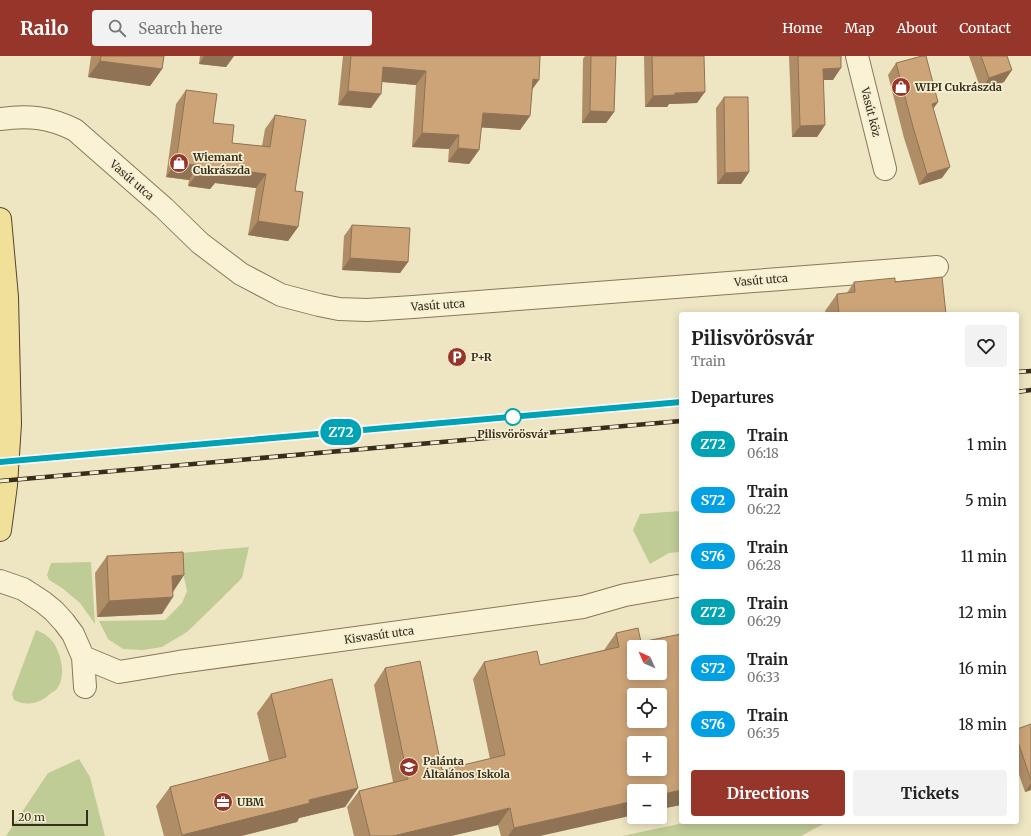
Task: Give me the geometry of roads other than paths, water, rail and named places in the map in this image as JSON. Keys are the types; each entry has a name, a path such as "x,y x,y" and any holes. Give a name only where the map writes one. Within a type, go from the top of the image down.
{"main road":[{"path":"0,219 10,424 3,517 0,530"}],"street":[{"name":"Vasút köz","path":"857,56 885,169"},
{"name":"Vasút utca","path":"0,119 16,117 41,118 61,123 75,130 164,208 200,244 242,274 282,294 319,305 339,309 367,310 482,302 937,267"},
{"path":"0,580 23,589 43,602 54,611 73,634 83,657 85,687"},
{"name":"Kisvasút utca","path":"83,657 119,672 186,661 583,608 625,595 677,586"}],"railway":[{"path":"1019,372 1031,371"},
{"path":"1019,392 1031,390"},
{"path":"0,462 679,402"},
{"path":"0,481 679,421"}],"train":[{"name":"Z72","path":"0,462 679,402"}],"place":[{"name":"WIPI Cukrászda","path":"901,87"},
{"name":"Wiemant Cukrászda","path":"179,163"},
{"name":"P+R","path":"457,357"},
{"name":"Pilisvörösvár","path":"513,417"},
{"name":"Palánta Általános Iskola","path":"409,767"},
{"name":"UBM","path":"223,802"}]}
